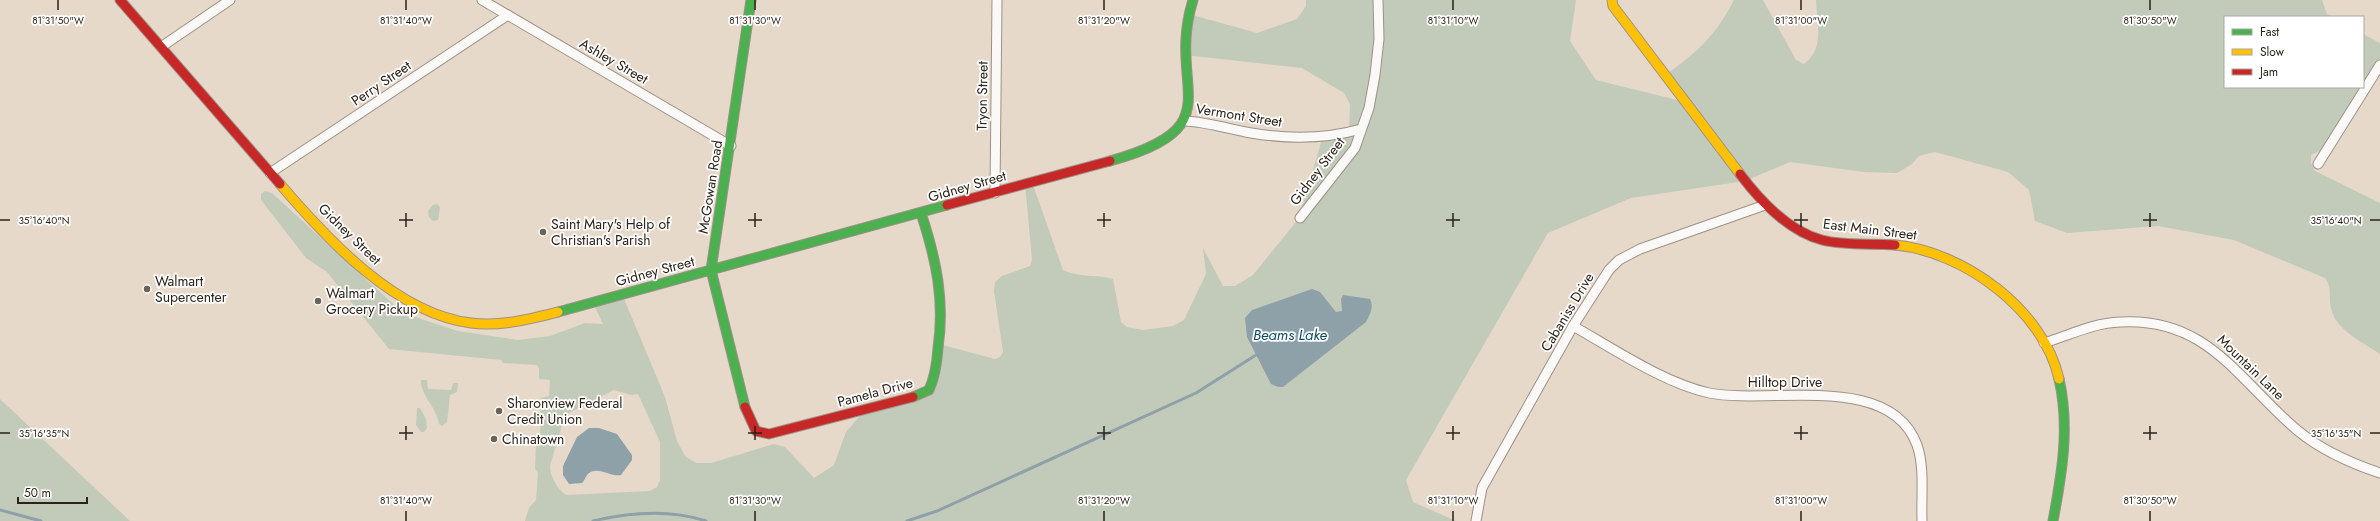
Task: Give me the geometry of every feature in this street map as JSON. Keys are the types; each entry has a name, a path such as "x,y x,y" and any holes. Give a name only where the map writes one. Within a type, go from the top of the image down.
{"street":[{"name":"Gidney Street","path":"120,0 270,173 328,235 385,285 424,309 456,321 484,325 526,320 921,213 1131,154 1162,142 1173,135 1185,121"},
{"path":"160,47 230,0"},
{"name":"Ashley Street","path":"482,0 731,146"},
{"name":"McGowan Road","path":"751,0 731,146 711,270 747,415 754,430 769,434"},
{"name":"Tryon Street","path":"995,192 997,0"},
{"path":"1185,121 1189,94 1185,55 1186,30 1193,0"},
{"name":"Gidney Street","path":"1300,218 1355,148 1369,108 1376,68 1378,0"},
{"name":"East Main Street","path":"1612,0 1613,6 1745,181 1765,205 1797,229 1822,240 1898,244 1926,250 1966,266 1986,279 2028,318 2044,343 2058,377 2065,417 2066,442 2063,472 2053,521"},
{"name":"Perry Street","path":"270,173 508,15"},
{"path":"2318,164 2380,65"},
{"name":"Vermont Street","path":"1185,121 1199,122 1277,136 1322,136 1361,129"},
{"name":"Cabaniss Drive","path":"1476,521 1482,488 1573,326 1608,270 1628,255 1765,205"},
{"name":"Pamela Drive","path":"769,434 916,396 929,390 935,373 943,304 934,254 921,213"},
{"name":"Mountain Lane","path":"2044,343 2087,328 2118,322 2156,325 2190,334 2217,351 2298,430 2324,449 2380,473"},
{"name":"Hilltop Drive","path":"1573,326 1671,380 1690,388 1742,397 1844,397 1865,400 1891,412 1905,426 1917,445 1921,472 1922,521"}],"green space":[{"path":"1306,0 1576,0 1570,41 1596,80 1685,102 1665,75 1687,59 1705,42 1720,23 1734,0 1763,0 1796,60 1804,64 1811,58 1817,43 1818,27 1816,0 2322,0 2327,14 2330,16 2224,16 2224,88 2364,88 2364,35 2380,43 2380,65 2329,146 2311,155 2311,163 2315,171 2380,203 2380,354 2351,335 2338,323 2331,308 2330,289 2325,278 2234,240 2158,226 2067,233 2035,221 2029,190 2008,172 1935,152 1919,156 1912,164 1897,173 1864,172 1790,162 1745,181 1631,198 1548,233 1406,480 1413,502 1456,521 525,521 529,508 536,500 538,473 535,469 536,442 540,435 541,398 549,396 550,380 539,379 539,368 537,365 503,363 501,360 389,349 327,272 306,258 261,200 261,194 265,191 272,193 403,313 458,331 518,340 550,336 585,323 603,324 593,303 622,294 665,397 677,441 685,456 696,463 711,463 774,444 785,447 814,478 834,465 846,432 866,409 922,394 939,344 995,359 1000,357 1003,352 994,291 995,282 1002,276 1030,266 1032,260 1025,184 1032,182 1063,270 1075,274 1113,279 1121,322 1127,327 1143,330 1173,326 1184,320 1206,274 1203,248 1223,286 1235,286 1253,275 1299,218 1323,136 1349,133 1350,104 1344,93 1302,68 1185,55 1189,14 1257,33 1297,19 1306,6","holes":["614,390 631,395 638,394 660,442 660,480 657,487 650,491 567,495 564,493 555,483 550,470 564,418 567,414"]},
{"path":"437,204 440,207 438,220 433,221 429,217 428,211 433,205"},
{"path":"421,380 427,380 428,389 451,390 453,383 458,383 457,392 450,395 447,422 442,426 439,424 435,412 425,396 421,385"},
{"path":"0,399 130,521 0,521"},
{"path":"417,408 420,408 426,419 427,428 424,432 421,432 416,425"}],"water":[{"name":"Beams Lake","path":"1312,289 1320,292 1336,312 1342,311 1341,299 1343,295 1370,299 1372,308 1370,314 1366,322 1283,387 1278,387 1271,384 1247,337 1245,318 1252,310"},
{"path":"589,428 599,428 617,434 632,455 632,460 621,475 593,471 588,474 582,483 569,484 563,475 563,466 577,437"}],"waterway":[{"path":"907,521 937,511 1196,393 1256,355"},
{"path":"0,510 41,521"},
{"path":"593,521 650,513 664,513 692,517 706,521"}],"traffic: fast":[{"path":"745,407 711,270 751,0"},
{"path":"1110,161 1149,148 1172,134 1184,118 1188,101 1186,58 1187,31 1193,0"},
{"path":"558,312 947,205"},
{"path":"913,397 929,390 934,375 940,330 940,296 938,280 931,247 921,213"},
{"path":"2053,521 2064,450 2064,415 2059,379"}],"traffic: slow":[{"path":"1612,0 1613,6 1740,174"},
{"path":"280,184 298,205 341,249 390,289 416,305 443,317 482,324 515,322 558,312"},
{"path":"1895,245 1921,250 1947,259 1973,272 1997,288 2018,308 2037,330 2050,354 2059,379"}],"traffic: jam":[{"path":"120,0 280,184"},
{"path":"947,205 1110,161"},
{"path":"1740,174 1757,195 1776,214 1787,223 1810,236 1831,242 1849,244 1895,245"},
{"path":"745,407 756,431 769,434 913,397"}],"place":[{"name":"Saint Mary's Help of Christian's Parish","path":"543,232"},
{"name":"Walmart Supercenter","path":"147,289"},
{"name":"Walmart Grocery Pickup","path":"318,301"},
{"name":"Sharonview Federal Credit Union","path":"499,411"},
{"name":"Chinatown","path":"494,439"}]}
